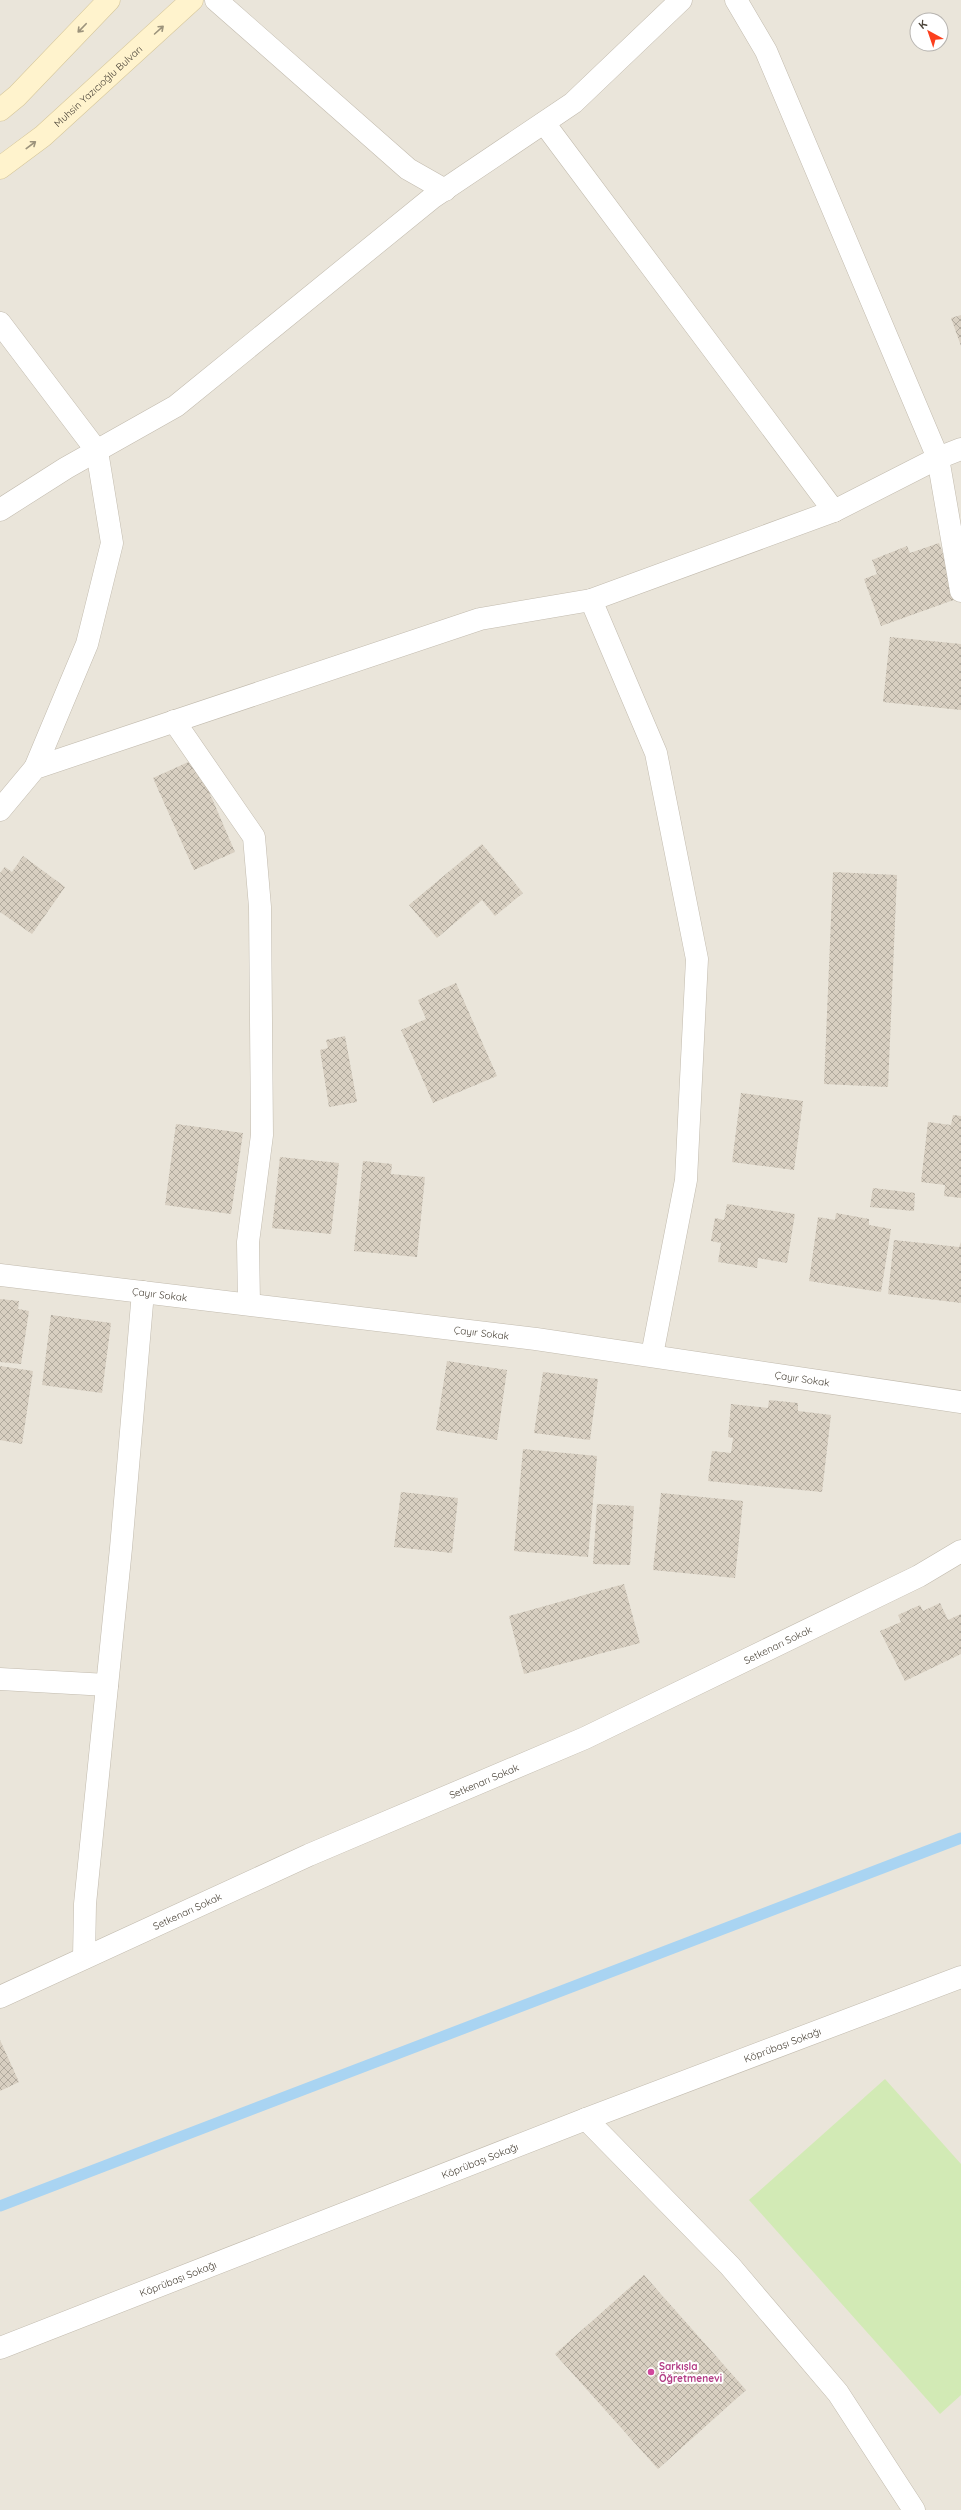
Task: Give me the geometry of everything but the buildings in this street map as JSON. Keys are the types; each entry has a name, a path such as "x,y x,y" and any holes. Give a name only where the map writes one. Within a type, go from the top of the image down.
{"main road":[{"path":"0,110 17,96 108,0"},
{"name":"Muhsin Yazıcıoğlu Bulvarı","path":"0,168 43,136 192,0"}],"street":[{"path":"216,0 408,169 445,190"},
{"path":"0,510 97,451 176,406 445,190 573,103 681,0"},
{"path":"736,0 766,51 938,458 961,591"},
{"path":"544,122 834,511"},
{"path":"0,324 97,451 112,543 87,644 35,768 0,810"},
{"path":"35,768 480,619 591,600 834,511 938,458 961,449"},
{"path":"591,600 656,753 697,959 686,1180 652,1355"},
{"path":"174,721 254,837 260,906 262,1135 248,1242 248,1304"},
{"name":"Çayır Sokak","path":"0,1275 248,1304 652,1355 961,1402"},
{"path":"84,1958 85,1904 107,1685 143,1292"},
{"name":"Setkenarı Sokak","path":"0,1997 309,1855 585,1738 919,1576 961,1551"},
{"path":"0,1679 107,1685"},
{"name":"Köprübaşı Sokağı","path":"0,2348 586,2119 961,1977"},
{"path":"586,2119 730,2266 838,2393 914,2510"}],"shaded area":[{"path":"0,0 961,0 961,2510 0,2510"}],"green space":[{"path":"885,2079 961,2164 961,2395 940,2414 749,2200"}],"waterway":[{"path":"0,2206 961,1838"}],"place":[{"name":"Şarkışla Öğretmenevi","path":"651,2372"}]}
